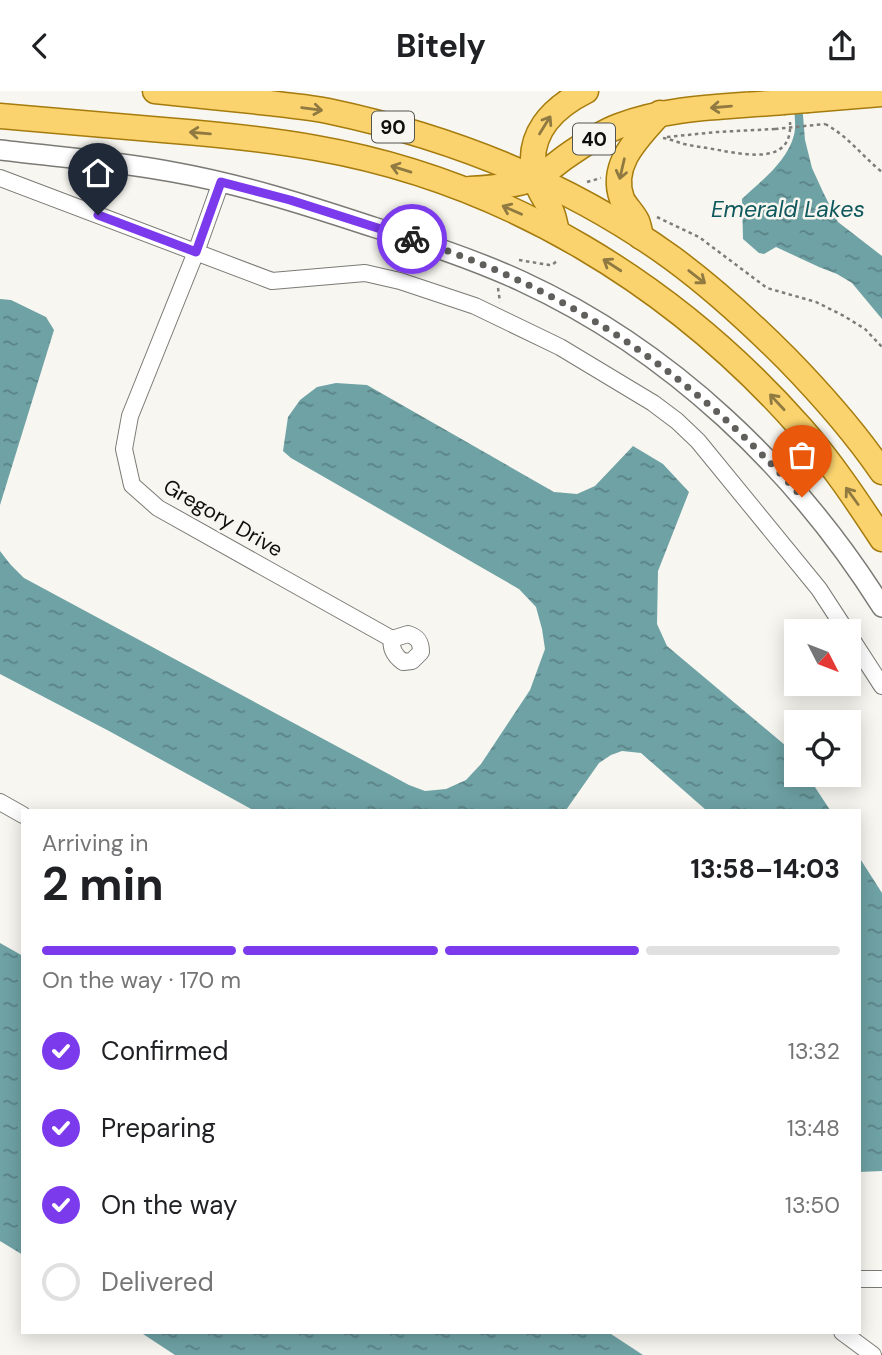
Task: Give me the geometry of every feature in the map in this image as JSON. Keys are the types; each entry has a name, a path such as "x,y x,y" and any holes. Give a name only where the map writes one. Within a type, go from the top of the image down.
{"main road":[{"name":"90","path":"155,91 338,113 440,141 535,178 572,197 641,237 700,280 739,313 817,390 849,426 882,473"},
{"name":"40","path":"557,233 551,208 535,178 534,149 550,115 586,91"},
{"name":"40","path":"466,190 495,188 535,178 615,127 660,113 793,105 882,94"},
{"path":"641,237 637,220 623,201 620,175 631,146 660,113"},
{"name":"90","path":"0,116 199,133 317,148 370,159 466,190 519,213 600,257 657,295 717,343 749,372 802,429 882,539"}],"street":[{"path":"0,150 124,164 221,182 312,207 440,248 523,282 600,324 643,352 705,400 772,464 802,497 861,573 882,607"},
{"path":"0,177 272,281 365,273 400,281 475,306 560,347 653,403 698,441 819,589 839,619"},
{"name":"Gregory Drive","path":"221,182 130,416 124,449 132,485 158,508 392,639"},
{"path":"861,653 882,686"},
{"path":"0,802 21,814"},
{"path":"861,1279 882,1279"},
{"path":"845,1334 873,1355"}],"path":[{"path":"664,138 752,156 771,154 785,145 790,133 793,105"},
{"path":"654,142 664,138 717,132 825,124 845,135 867,160 882,172"},
{"path":"651,213 699,237 767,288 816,302 844,316 865,329 882,347"},
{"path":"514,259 549,265 557,261"}],"water":[{"name":"Emerald Lakes","path":"792,91 801,91 805,140 812,168 838,222 882,256 882,319 852,283 837,274 776,247 764,254 759,253 743,239 742,199 765,178 791,145 795,130"},
{"path":"0,299 11,300 46,317 54,330 0,505"},
{"path":"336,383 367,385 554,492 577,494 595,486 633,446 663,464 689,492 658,571 657,624 667,646 784,744 784,787 815,787 829,809 705,809 641,753 622,751 599,763 567,809 251,809 0,674 0,551 24,578 409,785 425,791 446,789 466,780 481,764 530,690 545,649 536,607 519,589 283,451 288,417 300,400 317,387"},
{"path":"861,860 882,893 882,1171 861,1172"},
{"path":"0,943 21,955 21,1254 0,1241"},
{"path":"143,1334 611,1334 643,1355 175,1355"}],"way so far":[{"path":"412,239 523,282 600,324 643,352 705,400 772,464 802,497"}],"route":[{"path":"98,215 196,252 221,182 290,200 412,239"}]}
